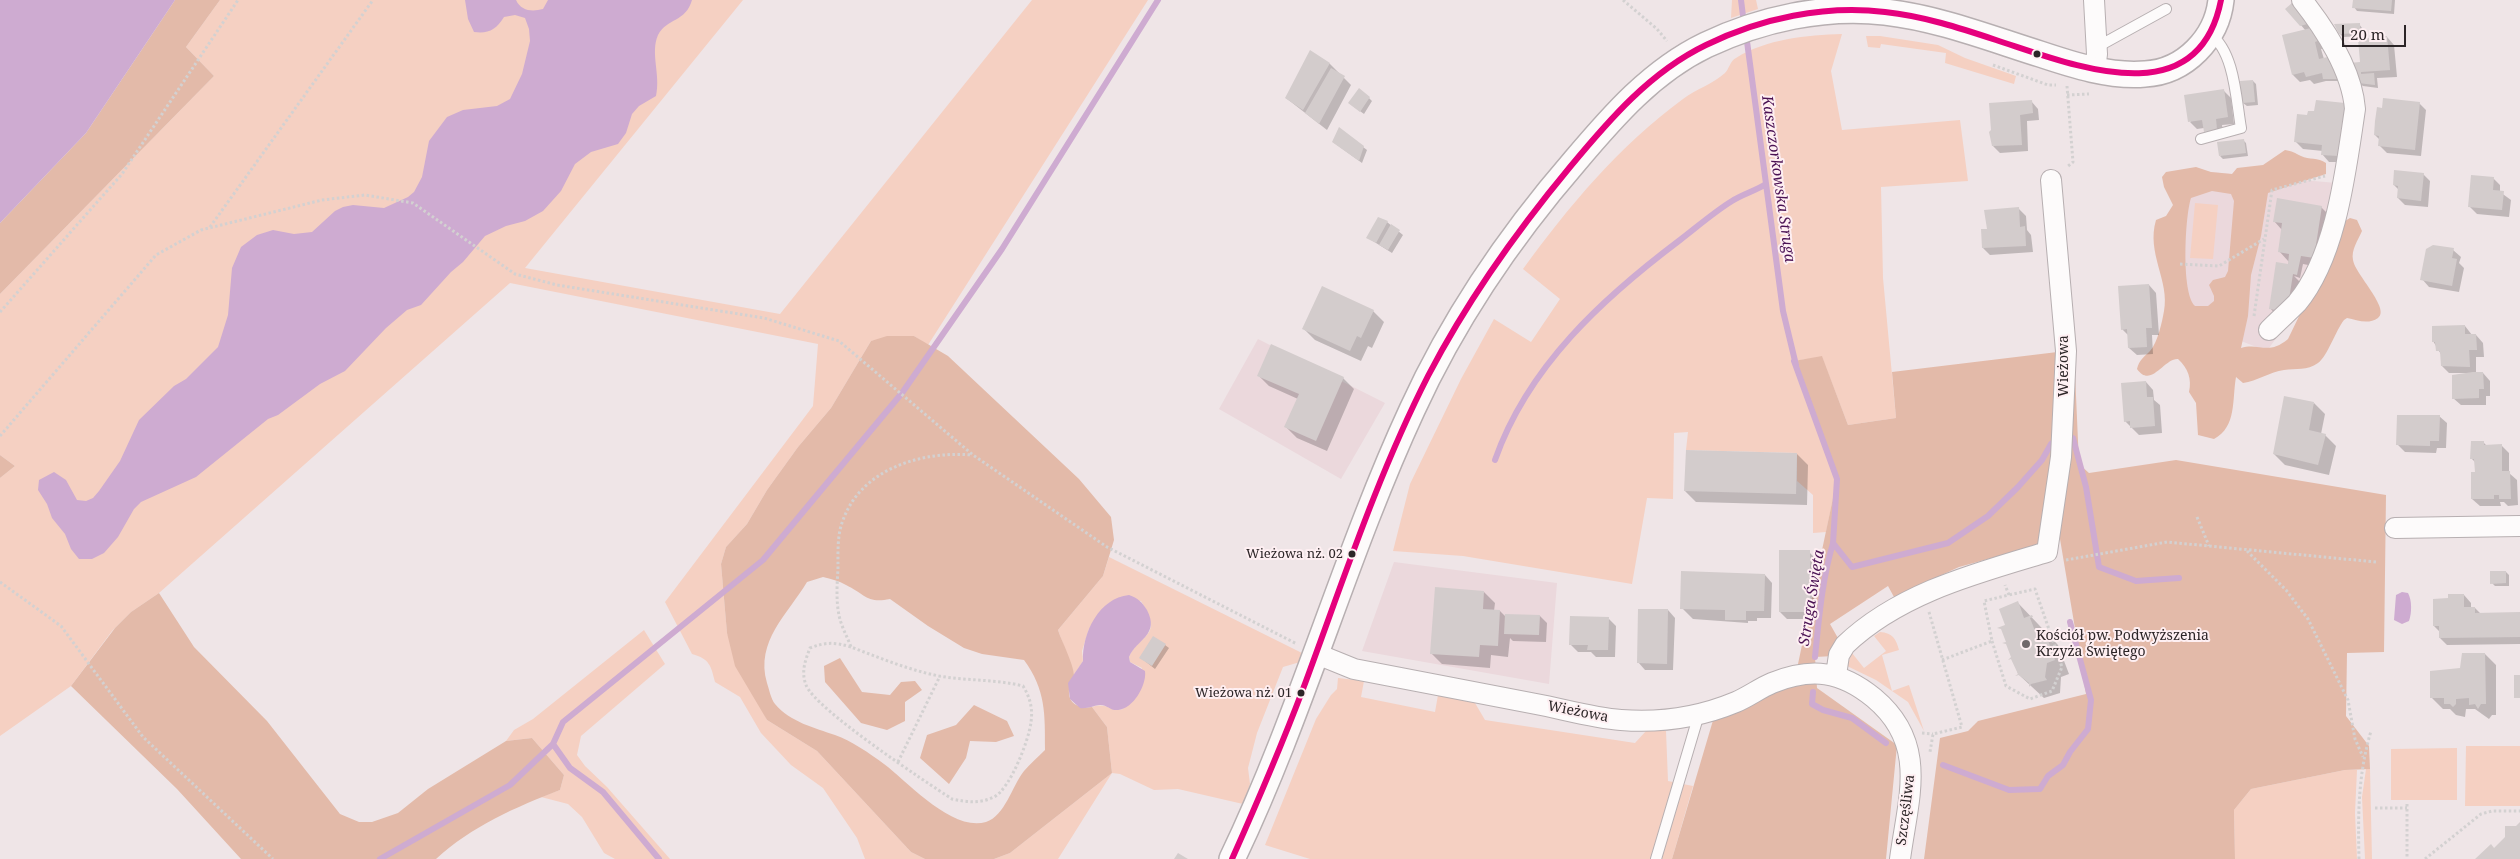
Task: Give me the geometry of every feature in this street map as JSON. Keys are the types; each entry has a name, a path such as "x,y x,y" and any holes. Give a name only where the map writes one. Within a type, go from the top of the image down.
{"street":[{"path":"2094,0 2096,58"},
{"path":"1232,859 1287,734 1396,445 1438,357 1476,293 1509,244 1553,186 1623,106 1652,80 1682,58 1745,30 1792,16 1837,11 1884,12 1916,16 2069,63 2096,58 2146,74 2164,70 2193,53 2216,26 2221,0"},
{"path":"2269,330 2298,302 2319,265 2337,214 2356,109 2354,94 2325,32 2302,0"},
{"name":"Wieżowa","path":"2050,180 2066,351 2064,419 2055,556"},
{"path":"2395,528 2520,526"},
{"path":"1836,675 1839,655 1853,638 1898,607 1924,594 1999,567 2055,556"},
{"name":"Wieżowa","path":"1317,654 1354,669 1621,720 1677,718 1699,714 1736,702 1772,683 1788,678 1804,675 1836,675"},
{"name":"Szczęśliwa","path":"1836,675 1851,682 1877,701 1888,712 1906,739 1912,771 1900,859"}],"lane":[{"path":"2096,58 2166,9"},
{"path":"2202,139 2242,128 2228,58 2221,44 2210,34"},
{"path":"1656,859 1699,714"}],"path":[{"path":"0,312 122,174 238,0"},
{"path":"210,228 374,0"},
{"path":"1623,0 1657,29 1682,58"},
{"path":"2050,180 2072,162 2066,86 2069,63"},
{"path":"2269,330 2254,316 2272,190 2346,171"},
{"path":"0,436 156,255 201,230 322,200 365,195 413,203 516,274 557,285 764,318 839,341 973,455 1107,547 1317,654"},
{"path":"2180,264 2219,266 2265,239"},
{"path":"851,647 839,614 838,548 843,520 860,491 877,476 902,463 925,456 950,453 973,455"},
{"path":"2197,517 2209,546"},
{"path":"2055,556 2167,542 2376,562"},
{"path":"2246,550 2286,590 2308,619 2348,700 2355,739 2363,757"},
{"path":"1999,567 2009,594"},
{"path":"0,582 61,626 143,737 272,859"},
{"path":"2035,589 2062,667 2052,691 2030,699 2006,686 1992,640 1984,601 2035,589"},
{"path":"1920,733 1933,734 1962,727 1924,594"},
{"path":"1942,660 1992,640"},
{"path":"834,642 851,647 913,670 940,676 1005,681 1023,686 1030,697 1032,722 1026,742 1010,778 995,797 973,803 952,799 846,725 806,687 803,666 810,648 822,643 834,642"},
{"path":"898,762 940,676"},
{"path":"2360,859 2358,801 2363,757 2371,731"},
{"path":"1930,754 1933,734"},
{"path":"2375,808 2407,806 2407,859"},
{"path":"2425,859 2481,814 2492,811 2520,811"}],"shaded area":[{"path":"0,0 175,0 86,133 0,223"},
{"path":"175,0 220,0 186,47 214,76 0,294 0,223 86,133"},
{"path":"220,0 743,0 525,268 780,314 1032,0 1148,0 928,345 914,336 871,341 831,408 798,447 767,490 747,524 726,547 721,564 727,633 767,720 817,751 911,852 925,859 865,859 857,838 823,788 791,765 761,733 740,697 715,682 709,664 703,658 692,654 665,602 813,406 818,344 510,283 159,593 131,612 112,631 71,686 0,736 0,478 15,466 0,455 0,294 214,76 186,47"},
{"path":"465,0 516,0 518,4 527,10 535,10 543,9 548,0 692,0 685,12 666,25 658,35 655,49 656,96 639,106 632,114 626,133 618,144 591,152 575,164 561,191 543,211 525,221 506,226 485,236 463,262 451,272 421,305 407,310 386,328 345,371 320,384 278,415 268,419 196,477 141,502 134,509 118,537 104,553 92,559 79,559 71,549 65,534 52,518 47,504 38,490 39,480 54,472 66,480 77,500 86,501 93,498 120,461 139,420 174,386 186,379 218,347 228,315 232,268 241,247 257,235 273,230 294,234 312,232 335,211 343,207 353,205 384,208 408,197 414,192 422,177 429,141 447,117 463,110 497,106 510,99 522,74 530,41 529,29 525,18 515,15 504,17 491,30 474,32 468,19"},
{"path":"1732,0 1756,0 1758,9 1731,18"},
{"path":"1842,34 1831,71 1842,130 1960,120 1968,181 1881,187 1883,278 1896,418 1848,425 1822,357 1794,361 1837,479 1826,532 1813,533 1813,495 1797,481 1797,453 1686,450 1688,432 1674,433 1673,499 1647,498 1632,584 1463,556 1393,551 1410,484 1461,379 1494,319 1531,342 1560,299 1523,269 1558,222 1596,178 1660,117 1693,92 1720,77 1736,58 1773,42 1801,37"},
{"path":"1866,36 1880,36 1938,45 1965,58 2016,76 2014,84 1945,63 1946,53 1881,44 1880,48 1868,47"},
{"path":"2285,150 2323,161 2326,163 2326,174 2268,193 2261,236 2251,275 2248,316 2241,348 2253,346 2275,347 2288,339 2345,221 2350,218 2357,220 2362,231 2354,249 2353,260 2376,299 2381,313 2378,318 2370,321 2347,318 2344,320 2325,355 2314,366 2279,371 2243,383 2236,377 2230,420 2227,427 2214,439 2198,435 2196,403 2189,392 2188,374 2178,359 2173,360 2158,371 2147,376 2137,369 2140,361 2150,351 2155,342 2164,311 2164,289 2154,244 2154,232 2156,220 2166,216 2173,205 2164,187 2162,177 2166,172 2196,167 2211,172 2232,174 2237,168 2263,165","holes":["2212,191 2231,194 2234,201 2228,271 2225,277 2213,280 2209,285 2214,301 2208,306 2195,306 2191,298 2186,271 2187,221 2191,198"]},
{"path":"2188,170 2348,184 2316,282 2267,351 2176,316"},
{"path":"2195,203 2218,205 2213,259 2190,258"},
{"path":"887,336 914,336 948,356 1079,479 1111,517 1114,540 1103,576 1058,630 1070,659 1074,675 1069,688 1071,701 1084,707 1092,707 1107,727 1112,773 1010,853 994,859 925,859 911,852 817,751 767,720 735,666 727,633 721,564 726,547 747,524 767,490 798,447 831,408 871,341","holes":["823,577 835,580 871,599 890,599 928,626 964,648 982,654 1024,660 1037,682 1043,703 1045,750 1024,771 1003,807 993,819 986,822 973,823 959,820 945,813 931,804 884,764 860,748 841,738 795,720 775,704 771,697 764,668 769,641 807,582"]},
{"path":"1258,339 1385,403 1341,479 1219,409"},
{"path":"2074,350 2079,464 2089,473 2176,460 2386,495 2384,652 2347,653 2346,716 2369,746 2370,769 2345,770 2251,789 2234,810 2235,859 1924,859 1940,738 1968,731 1978,721 2086,694 2060,539 1959,567 1894,597 1888,586 1830,624 1839,640 1834,656 1815,657 1817,688 1897,745 1886,859 1672,859 1714,717 1794,683 1837,479 1794,361 1822,356 1848,425 1896,418 1892,372"},
{"path":"0,455 15,466 0,478"},
{"path":"1109,557 1302,653 1300,662 1283,667 1257,733 1248,768 1250,784 1243,804 1178,789 1154,790 1120,774 1112,773 1107,727 1092,707 1101,706 1119,710 1123,709 1142,668 1130,662 1129,657 1148,634 1151,622 1148,613 1141,601 1109,603 1089,629 1082,651 1083,661 1074,675 1058,630 1103,576"},
{"path":"1394,562 1557,583 1549,684 1362,651"},
{"path":"2402,592 2408,593 2411,614 2409,621 2402,624 2394,620 2396,595"},
{"path":"159,593 194,647 267,721 340,814 359,822 372,822 398,813 428,789 506,741 532,738 564,775 560,790 495,818 464,837 436,859 241,859 177,789 71,686 115,628 131,612"},
{"path":"1129,595 1135,597 1141,603 1147,610 1150,618 1151,625 1149,631 1129,657 1130,662 1145,671 1144,683 1134,701 1124,709 1115,710 1102,705 1080,708 1070,699 1068,683 1083,661 1083,650 1089,629 1094,619 1109,603"},
{"path":"644,630 665,664 581,736 577,755 670,859 615,859 604,853 582,817 568,804 541,797 560,790 564,775 532,738 506,741 514,730 533,719"},
{"path":"1880,632 1893,637 1899,650 1882,655 1892,691 1876,680 1847,666 1852,653 1864,668 1886,651 1874,636"},
{"path":"840,658 862,692 890,695 901,682 915,681 922,690 905,702 905,721 887,730 861,723 825,682 824,666"},
{"path":"1338,678 1364,681 1361,697 1435,712 1438,695 1475,703 1485,720 1635,743 1646,731 1666,731 1668,781 1693,786 1672,859 1310,859 1265,845 1316,719 1337,689"},
{"path":"1909,685 1924,731 1908,702 1892,691"},
{"path":"974,705 1007,721 1014,736 996,742 970,741 966,758 949,784 920,758 927,735 956,725"},
{"path":"2466,746 2520,746 2520,806 2465,806"},
{"path":"2457,748 2457,800 2391,800 2391,749"},
{"path":"2366,769 2370,769 2372,859 2365,859 2362,797"},
{"path":"2345,770 2357,770 2355,813 2357,859 2235,859 2234,810 2251,789"},
{"path":"1112,773 1058,859 994,859 1010,853"}],"building":[{"path":"2353,0 2392,0 2391,11 2352,8"},
{"path":"2292,3 2311,23 2300,26 2285,9"},
{"path":"2360,23 2360,33 2339,34 2334,24"},
{"path":"2311,28 2313,34 2318,32 2320,40 2315,42 2319,59 2332,56 2339,79 2323,79 2322,73 2306,77 2304,72 2292,75 2282,35"},
{"path":"2387,36 2390,70 2361,72 2361,74 2374,73 2375,85 2358,83 2349,63 2360,62 2358,39"},
{"path":"1310,50 1330,63 1303,110 1285,98"},
{"path":"1331,68 1345,76 1319,124 1305,113"},
{"path":"2253,80 2255,102 2242,103 2240,81"},
{"path":"1359,88 1370,97 1360,112 1348,103"},
{"path":"2224,89 2228,117 2216,119 2217,130 2204,132 2202,120 2188,122 2184,95"},
{"path":"2383,98 2420,102 2415,150 2378,146 2379,136 2374,135 2375,121 2377,107 2382,108"},
{"path":"2032,100 2033,113 2020,115 2022,145 1992,146 1989,132 1991,130 1989,103"},
{"path":"2316,100 2345,103 2339,156 2321,155 2322,145 2294,142 2297,114 2307,115 2308,111 2314,111"},
{"path":"1339,127 1364,146 1359,161 1332,142"},
{"path":"2244,139 2246,153 2219,156 2217,142"},
{"path":"2394,170 2424,173 2421,201 2397,198 2398,186 2393,185"},
{"path":"2471,175 2494,177 2493,190 2504,191 2502,210 2468,207"},
{"path":"2277,198 2322,206 2314,258 2301,256 2297,275 2293,274 2288,306 2282,311 2269,309 2276,262 2288,264 2289,254 2278,252 2282,223 2273,222"},
{"path":"2019,207 2020,227 2025,226 2026,246 1982,248 1981,229 1987,229 1984,210"},
{"path":"1378,217 1388,221 1376,243 1366,238"},
{"path":"1391,224 1400,230 1388,250 1379,245"},
{"path":"2433,245 2454,248 2452,258 2457,259 2452,286 2420,280 2426,249"},
{"path":"2149,284 2152,328 2146,328 2147,347 2128,348 2127,329 2121,330 2118,286"},
{"path":"1322,286 1374,310 1361,338 1357,336 1350,351 1302,329"},
{"path":"2465,325 2465,334 2476,334 2477,350 2469,350 2470,367 2441,366 2440,351 2436,351 2435,342 2432,342 2432,326"},
{"path":"1271,344 1344,377 1316,441 1284,427 1299,394 1257,376"},
{"path":"2483,372 2484,389 2479,389 2479,398 2452,399 2452,375"},
{"path":"2146,381 2147,397 2153,397 2155,426 2130,428 2130,421 2124,422 2121,383"},
{"path":"2284,396 2314,402 2309,430 2326,434 2318,465 2273,454"},
{"path":"2397,415 2440,415 2439,441 2430,441 2430,446 2396,445"},
{"path":"2471,441 2484,441 2484,445 2502,444 2502,471 2510,471 2511,499 2499,499 2499,495 2494,495 2494,499 2471,499 2471,472 2475,472 2474,459 2470,459"},
{"path":"1686,450 1797,453 1796,494 1684,491"},
{"path":"1779,550 1810,550 1810,612 1779,612"},
{"path":"1681,571 1765,574 1764,611 1746,611 1746,620 1725,620 1725,610 1680,609"},
{"path":"2490,571 2506,571 2506,583 2490,584"},
{"path":"1435,587 1484,591 1483,609 1500,610 1498,646 1480,645 1479,657 1430,654"},
{"path":"2448,594 2464,594 2464,607 2475,607 2475,613 2520,612 2520,637 2439,638 2439,626 2433,626 2433,599 2448,598"},
{"name":"Kościół pw. Podwyższenia Krzyża Świętego","path":"2018,601 2024,618 2032,615 2033,617 2030,618 2035,631 2044,629 2055,660 2047,663 2045,677 2047,680 2031,684 2029,687 2029,683 2019,675 2015,676 2018,674 2011,659 2008,660 2011,657 2006,644 2002,643 2006,642 2001,629 1997,628 2005,625 1999,609"},
{"path":"1638,609 1668,609 1667,664 1637,663"},
{"path":"1505,614 1540,615 1539,635 1504,634"},
{"path":"1570,616 1609,617 1608,650 1587,650 1588,645 1569,645"},
{"path":"1153,636 1166,644 1152,666 1139,658"},
{"path":"2462,653 2485,653 2486,704 2481,704 2478,709 2475,704 2469,705 2469,698 2456,699 2456,704 2453,707 2450,704 2444,704 2444,698 2430,698 2430,671 2460,668"},
{"path":"2514,675 2520,675 2520,698 2514,698"},
{"path":"2520,822 2520,859 2475,859 2491,844 2494,848 2505,837 2505,826 2516,826"},
{"path":"1178,853 1188,859 1174,859"}],"waterway":[{"path":"659,859 603,792 570,768 553,744 563,722 763,560 902,393 1002,249 1158,0"},
{"name":"Kaszczorkowska Struga","path":"1741,0 1744,24"},
{"name":"Kaszczorkowska Struga","path":"1746,34 1783,311 1796,365"},
{"path":"1495,460 1509,426 1527,394 1548,364 1596,310 1651,262 1725,205 1766,184"},
{"name":"Kaszczorkowska Struga","path":"1794,361 1837,479 1833,543 1852,567 1948,543 1988,516 2042,460 2051,444 2063,435 2073,438 2086,487 2099,567 2136,581 2179,578"},
{"name":"Struga Święta","path":"1815,657 1824,585 1833,543"},
{"name":"Struga Święta","path":"1943,765 2009,790 2040,789 2048,776 2063,765 2070,752 2088,729 2091,700 2070,622"},
{"name":"Struga Święta","path":"1813,692 1812,704 1823,710 1852,718 1886,743"},
{"path":"380,859 510,785 553,744"}],"transit line":[{"path":"1232,859 1295,711 1346,570 1392,452 1443,348 1493,268 1531,217 1600,132 1649,83 1686,56 1706,45 1749,27 1793,16 1839,10 1885,12 1927,19 2094,69 2128,73 2159,71 2187,59 2208,37 2221,0"}],"place":[{"name":"Wieżowa nż. 02","path":"1352,554"},
{"name":"Kościół pw. Podwyższenia Krzyża Świętego","path":"2026,644"},
{"name":"Wieżowa nż. 01","path":"1301,693"}]}
